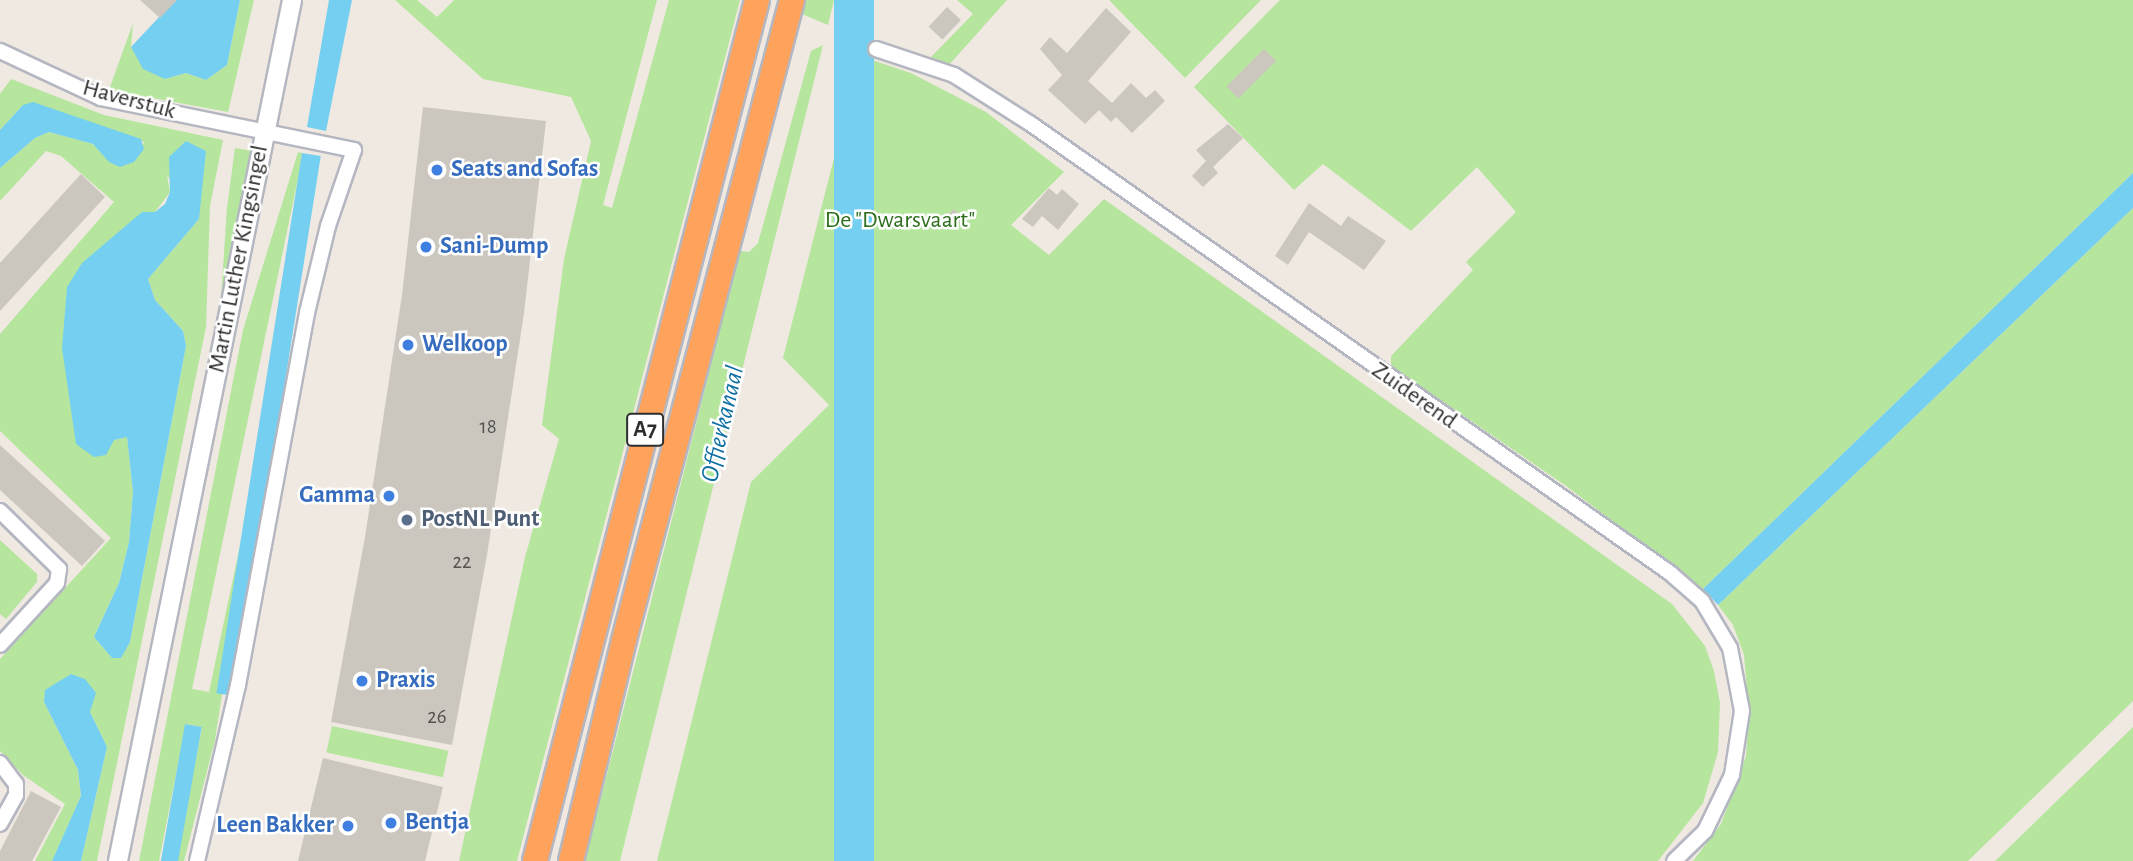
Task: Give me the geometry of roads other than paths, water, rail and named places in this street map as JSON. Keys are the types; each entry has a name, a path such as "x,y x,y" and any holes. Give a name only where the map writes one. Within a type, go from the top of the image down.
{"highway":[{"name":"A7","path":"535,861 757,0"},
{"name":"A7","path":"571,861 624,639 792,0"}],"street":[{"path":"264,133 292,0"},
{"name":"Zuiderend","path":"876,49 954,75 1031,124 1670,573 1702,601 1730,648 1742,711 1732,775 1705,831 1674,861"},
{"name":"Haverstuk","path":"2,57 101,98 264,133"},
{"name":"Martin Luther Kingsingel","path":"118,861 264,133 354,150 328,226 304,326 238,685 197,861"},
{"path":"0,511 59,569 57,583 3,636"},
{"path":"0,763 16,784 16,795 0,824"}],"water":[{"path":"175,0 240,0 227,65 206,80 186,73 165,79 143,69 131,47"},
{"path":"329,0 352,0 326,131 307,127"},
{"path":"834,0 874,0 874,861 834,861"},
{"path":"33,102 141,139 144,149 134,162 120,167 109,162 93,144 49,132 35,138 0,168 0,130 23,105"},
{"path":"186,141 206,151 199,219 148,279 155,300 183,331 186,346 130,642 121,658 112,658 94,637 119,583 129,542 133,492 127,437 114,440 106,455 94,457 76,444 62,348 67,287 82,263 142,212 155,212 165,204 170,192 169,157"},
{"path":"302,153 321,156 235,696 216,693"},
{"path":"2133,173 2133,208 1718,605 1703,589"},
{"path":"71,674 85,679 96,693 90,712 107,747 81,861 52,861 81,796 78,770 44,702 45,690"},
{"path":"185,724 202,727 178,861 161,861"}],"place":[{"name":"Seats and Sofas","path":"437,170"},
{"name":"Sani-Dump","path":"426,247"},
{"name":"Welkoop","path":"408,345"},
{"name":"Gamma","path":"389,496"},
{"name":"PostNL Punt","path":"407,520"},
{"name":"Praxis","path":"362,681"},
{"name":"Bentja","path":"391,823"},
{"name":"Leen Bakker","path":"348,826"}],"park label":[{"name":"De \"Dwarsvaart\"","path":"900,221"}],"water label":[{"name":"Offierkanaal","path":"723,424"}]}
